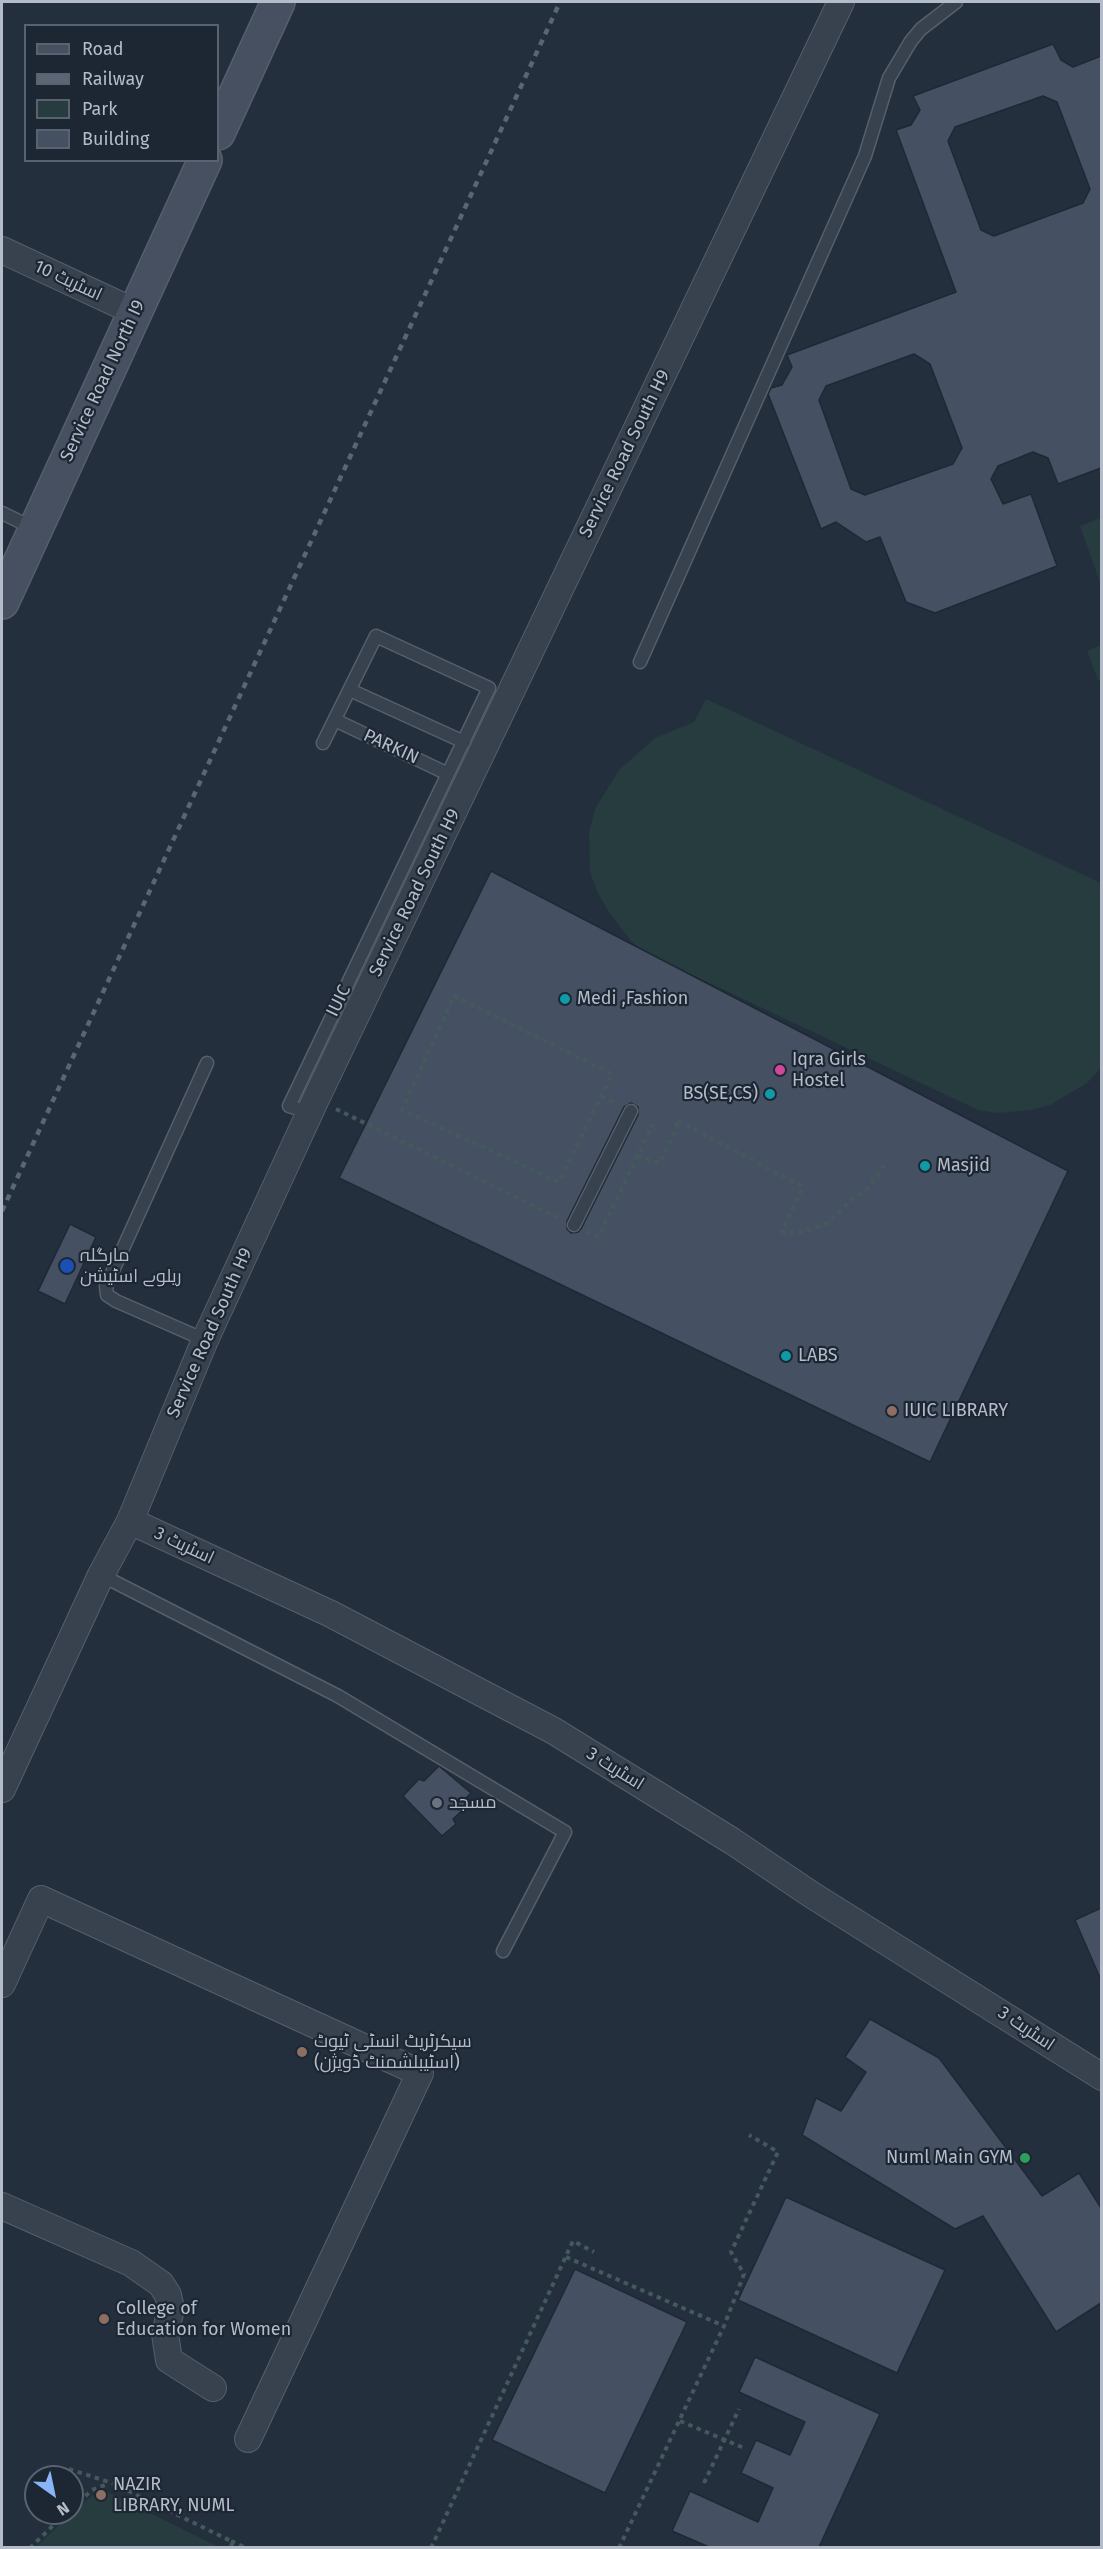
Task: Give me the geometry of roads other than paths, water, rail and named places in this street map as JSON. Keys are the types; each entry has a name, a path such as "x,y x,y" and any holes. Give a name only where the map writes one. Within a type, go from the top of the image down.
{"main road":[{"path":"219,131 278,2"},
{"name":"Service Road North I9","path":"2,602 204,162"}],"street":[{"name":"Service Road South H9","path":"2,1789 101,1575 130,1521 305,1106 841,2"},
{"name":"اسٹریٹ 10","path":"2,250 135,312"},
{"name":"اسٹریٹ 3","path":"130,1521 331,1614 554,1731 732,1841 812,1895 992,2006 1101,2077"},
{"path":"2,1984 41,1899 420,2073 248,2439"},
{"path":"1075,2062 1101,2097"},
{"path":"2,2206 131,2264 161,2284 168,2295 171,2309 165,2334 169,2360 213,2388"}],"lane":[{"path":"640,662 865,156 889,78 910,41 921,29 956,2"},
{"path":"2,513 34,529"},
{"name":"IUIC","path":"305,1106 448,774 489,688 376,636 350,690"},
{"path":"323,743 350,690 466,737"},
{"name":"PARKIN","path":"334,720 448,774"},
{"path":"206,1340 116,1301 107,1295 106,1286 207,1063"},
{"path":"574,1225 631,1111"},
{"path":"101,1575 338,1696 565,1832 502,1951"}],"railway":[{"path":"2,1211 560,2"}],"place":[{"name":"Medi ,Fashion","path":"565,999"},
{"name":"Iqra Girls Hostel","path":"780,1070"},
{"name":"BS(SE,CS)","path":"770,1094"},
{"name":"Masjid","path":"925,1166"},
{"name":"مارگلہ ریلوے اسٹیشن","path":"67,1266"},
{"name":"LABS","path":"786,1356"},
{"name":"IUIC LIBRARY","path":"892,1411"},
{"name":"مسجد","path":"437,1803"},
{"name":"سیکرٹریٹ انسٹی ٹیوٹ (اسٹیبلشمنٹ ڈویژن)","path":"302,2052"},
{"name":"Numl Main GYM","path":"1025,2158"},
{"name":"College of Education for Women","path":"104,2319"},
{"name":"NAZIR LIBRARY, NUML","path":"101,2495"}]}
